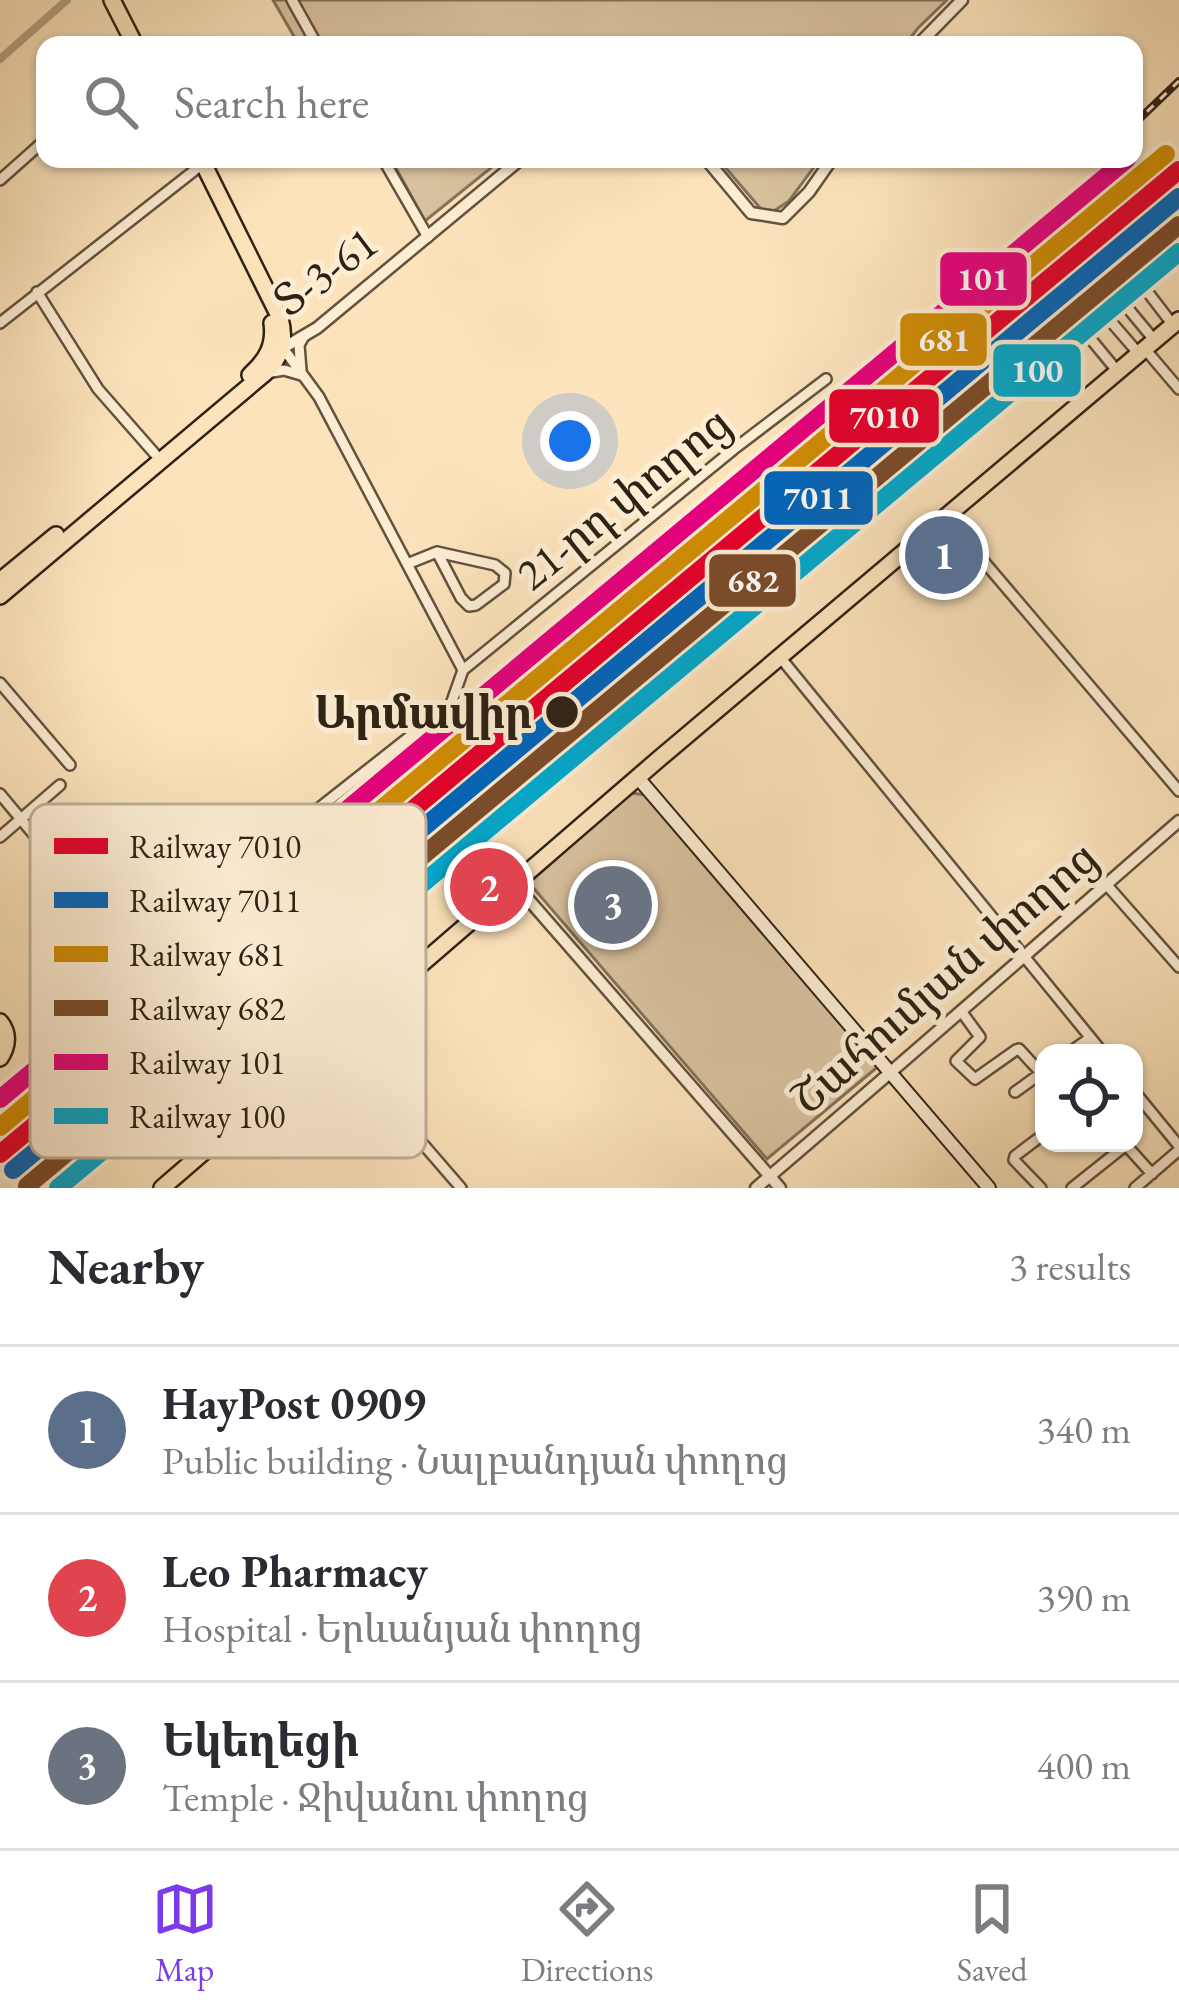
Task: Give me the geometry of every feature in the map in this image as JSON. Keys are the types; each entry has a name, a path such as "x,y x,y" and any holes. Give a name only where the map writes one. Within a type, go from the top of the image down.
{"highway":[{"path":"112,0 134,36"},
{"path":"122,0 136,36"},
{"path":"0,580 74,527 279,358 264,305 198,168"},
{"path":"0,596 277,347 284,330 280,319 199,168"},
{"path":"426,961 1163,337"},
{"path":"0,1022 6,1028 7,1042 1,1056"},
{"path":"162,1188 197,1158"}],"main road":[{"path":"639,778 989,1188"}],"street":[{"path":"292,0 311,36"},
{"path":"927,36 962,0"},
{"path":"0,180 36,148"},
{"path":"0,323 190,168"},
{"path":"388,168 428,238"},
{"name":"Տ-3-61","path":"277,347 304,336 510,168"},
{"path":"714,168 751,213 783,218 826,168"},
{"path":"1118,372 1057,298 1112,250 1163,337 1179,389"},
{"path":"1093,265 1163,337"},
{"path":"1075,280 1163,337"},
{"path":"37,292 98,389 155,454"},
{"path":"280,319 292,334 304,336 299,345 302,375"},
{"path":"277,347 319,397 463,670"},
{"path":"266,373 284,370 302,375"},
{"name":"21-րդ փողոց","path":"324,804 452,704 463,670 826,379"},
{"path":"946,517 1179,791"},
{"path":"406,564 437,552 495,565 505,572 504,584 469,606 437,552"},
{"path":"780,657 1095,1044"},
{"path":"0,683 70,765"},
{"path":"38,804 60,785"},
{"path":"0,794 21,818"},
{"path":"0,837 30,810"},
{"name":"21-րդ փողոց","path":"21,818 30,829"},
{"name":"Շահումյան փողոց","path":"756,1188 1179,821"},
{"path":"514,884 780,1188"},
{"path":"1106,884 1179,967"},
{"path":"961,1011 980,1036 956,1058 971,1077 980,1078 1019,1049 1035,1064"},
{"path":"1082,1044 1090,1038"},
{"path":"1015,1092 1035,1078"},
{"path":"1135,1188 1179,1148 1143,1102"},
{"path":"1035,1141 1015,1160 1041,1188"},
{"path":"1072,1188 1126,1145 1152,1174"},
{"path":"426,1147 461,1188"}],"shaded area":[{"path":"273,0 947,0 912,36 294,36"},
{"path":"396,168 491,168 425,221"},
{"path":"726,168 813,168 789,201 774,211 761,209"},
{"path":"630,793 649,795 880,1065 767,1159 529,883"}],"waterway":[{"path":"0,59 67,0"}],"railway":[{"path":"1143,115 1179,81"},
{"path":"1067,215 1114,168"},
{"path":"426,807 1056,282 1090,245"},
{"path":"0,1162 30,1137"},
{"path":"68,1188 104,1158"}],"rail line":[{"name":"681","path":"387,804 1166,154"},
{"name":"101","path":"354,804 1116,168"},
{"name":"7010","path":"419,804 1179,170"},
{"name":"7011","path":"426,825 1179,197"},
{"name":"682","path":"426,853 1179,225"},
{"name":"100","path":"426,881 1179,252"},
{"name":"101","path":"0,1099 30,1074"},
{"name":"681","path":"0,1127 30,1102"},
{"name":"7010","path":"0,1154 30,1129"},
{"name":"7011","path":"13,1170 30,1156"},
{"name":"682","path":"27,1186 61,1158"},
{"name":"100","path":"58,1188 94,1158"}],"place":[{"name":"HayPost 0909","path":"944,555"},
{"name":"Արմավիր","path":"562,712"},
{"name":"Leo Pharmacy","path":"489,887"},
{"name":"Եկեղեցի","path":"613,905"}]}
